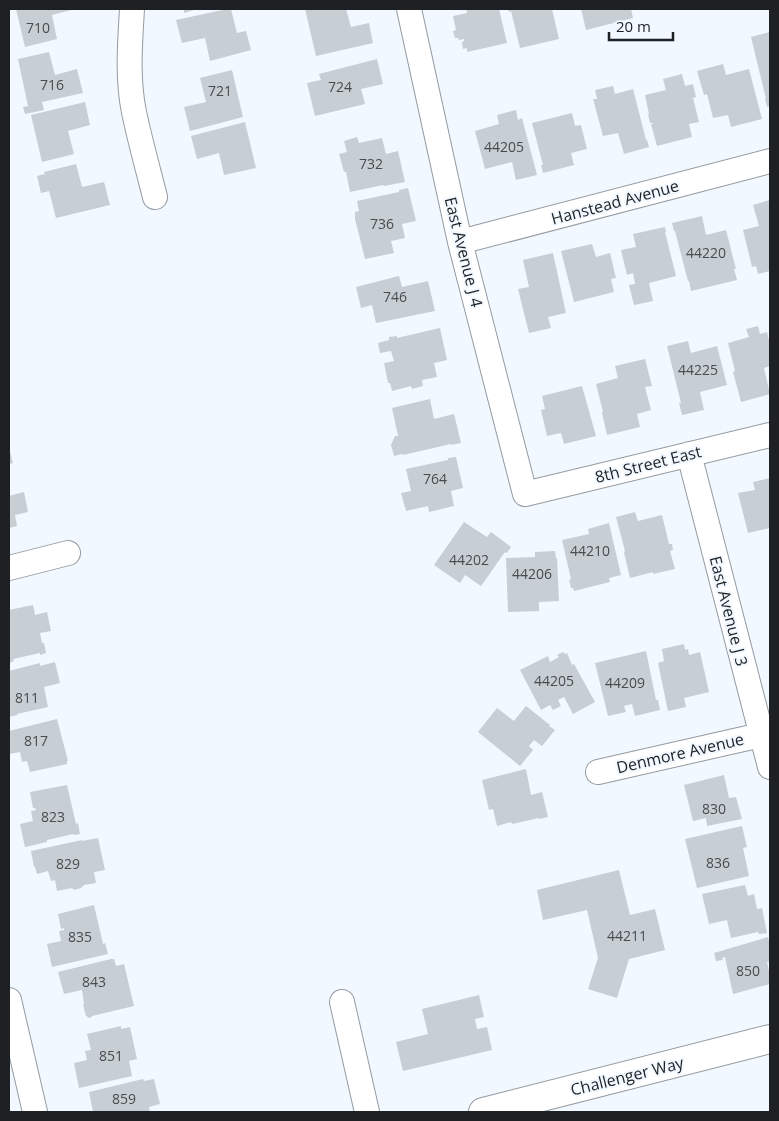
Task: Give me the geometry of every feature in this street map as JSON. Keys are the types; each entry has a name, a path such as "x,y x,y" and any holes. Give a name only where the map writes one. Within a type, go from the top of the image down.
{"main road":[{"name":"Challenger Way","path":"483,1112 770,1039"}],"street":[{"path":"132,9 129,58 134,111 155,198"},
{"name":"East Avenue J 4","path":"409,9 460,242 525,494"},
{"name":"Hanstead Avenue","path":"460,242 770,161"},
{"name":"8th Street East","path":"525,494 770,435"},
{"name":"East Avenue J 3","path":"689,454 770,767"},
{"path":"9,568 68,553"},
{"name":"Denmore Avenue","path":"598,772 761,734"},
{"path":"9,1000 35,1112"},
{"path":"342,1002 367,1112"}],"building":[{"path":"16,9 75,9 52,15 57,39 25,47"},
{"path":"184,9 197,9 184,13"},
{"path":"231,9 237,33 246,31 251,50 210,61 205,38 182,43 176,20"},
{"path":"305,9 346,9 351,27 369,23 373,43 316,56"},
{"path":"466,9 499,9 507,43 467,52 467,48 463,49 462,42 464,39 459,40 455,38 453,31 456,30 453,16 467,13"},
{"path":"508,9 552,9 559,39 520,48 511,11 509,12"},
{"path":"581,9 631,9 633,18 586,30"},
{"path":"770,32 770,106 767,107 751,37"},
{"path":"49,52 55,75 77,69 83,93 42,102 44,110 25,114 23,107 28,106 18,59"},
{"path":"377,59 383,84 361,89 365,104 315,116 307,83 321,80 319,74"},
{"path":"723,64 726,75 749,69 762,119 731,127 728,115 713,118 707,94 704,95 697,71"},
{"path":"232,70 243,117 190,131 184,107 206,102 200,78"},
{"path":"682,74 685,86 693,84 696,97 693,98 699,122 689,124 692,137 657,146 651,124 653,124 650,123 645,95 666,90 663,79"},
{"path":"613,86 615,94 633,89 649,147 624,154 618,133 603,136 593,99 597,99 595,90"},
{"path":"85,102 90,125 68,131 74,154 42,162 31,115"},
{"path":"516,110 518,120 522,118 537,175 516,180 512,162 485,169 475,131 499,124 497,115"},
{"path":"572,113 575,126 581,125 587,149 571,153 574,165 543,173 541,165 543,165 532,123"},
{"path":"245,122 256,168 224,175 219,153 197,159 191,136"},
{"path":"357,137 359,143 382,138 386,154 398,151 405,182 350,192 346,172 344,172 339,154 347,152 344,141"},
{"path":"76,164 82,187 104,182 110,205 56,218 49,191 41,193 37,176 45,174 44,172"},
{"path":"408,188 416,221 402,224 405,238 391,241 394,253 365,259 355,219 355,212 359,211 357,201 399,192 399,190"},
{"path":"770,200 770,271 758,274 756,266 752,267 743,230 759,226 753,205"},
{"path":"702,216 706,235 726,230 737,280 691,291 672,223"},
{"path":"665,227 676,276 649,283 653,301 634,305 629,285 635,284 633,273 627,275 621,250 636,247 633,234"},
{"path":"592,244 596,257 610,253 616,278 611,279 614,292 574,302 561,251"},
{"path":"553,253 566,313 548,317 551,328 529,333 518,289 529,287 523,260"},
{"path":"399,276 402,287 428,281 435,311 376,323 372,305 361,308 356,287"},
{"path":"758,326 760,334 767,332 770,344 770,366 764,368 770,394 741,402 728,343 749,337 746,329"},
{"path":"440,328 447,360 434,363 437,377 422,380 423,386 412,389 411,386 392,391 390,383 388,383 384,363 394,361 391,351 380,353 378,343 389,340 389,337 397,336 397,338"},
{"path":"688,341 691,353 717,346 727,385 700,392 704,410 682,415 679,403 681,403 667,346"},
{"path":"645,359 652,386 645,387 651,410 637,414 640,427 607,435 596,384 618,378 615,366"},
{"path":"582,386 596,436 564,444 561,433 547,436 541,410 545,409 542,396"},
{"path":"430,399 434,419 454,414 461,443 394,456 391,445 395,436 398,436 392,408"},
{"path":"9,448 13,463 9,464"},
{"path":"456,457 463,488 451,491 454,506 429,512 428,506 406,511 401,493 411,491 406,469"},
{"path":"770,478 770,528 748,533 738,493 755,490 753,482"},
{"path":"24,492 28,512 15,515 17,526 9,528 9,496"},
{"path":"635,512 638,521 662,515 669,544 672,544 673,550 670,551 675,569 630,578 616,517"},
{"path":"464,522 487,537 491,532 511,547 507,553 505,552 481,586 465,575 460,583 434,565"},
{"path":"609,523 621,575 609,578 610,582 574,591 569,580 571,579 562,540 589,534 588,529"},
{"path":"555,551 559,601 539,602 539,611 508,612 506,558 535,557 535,552"},
{"path":"33,605 35,615 47,612 51,631 40,633 46,653 13,659 14,661 9,663 9,610"},
{"path":"684,644 685,650 688,649 689,655 700,652 709,692 684,698 686,707 668,711 658,663 664,661 662,649"},
{"path":"646,651 656,700 658,700 660,710 635,716 632,704 624,706 626,712 608,716 595,663"},
{"path":"563,652 567,653 572,665 574,664 595,702 573,714 564,697 558,700 561,706 553,710 550,705 541,710 520,670 548,656 550,662 559,657 557,655"},
{"path":"55,662 60,683 44,687 48,707 9,717 9,671 40,663 40,666"},
{"path":"526,706 555,730 542,746 534,740 529,746 533,750 520,766 478,732 497,708 514,721"},
{"path":"57,719 68,761 67,764 30,772 27,761 22,762 20,752 9,754 9,731"},
{"path":"526,769 531,795 542,792 548,817 512,824 511,822 497,826 493,809 489,810 482,780"},
{"path":"724,775 729,798 736,797 742,819 707,826 706,818 693,821 684,785"},
{"path":"67,785 80,834 47,840 47,842 25,847 20,824 33,821 31,811 36,810 33,808 30,792"},
{"path":"742,826 747,847 743,848 749,876 697,888 685,839"},
{"path":"98,838 105,870 94,872 96,883 84,885 74,890 72,888 57,891 55,880 51,881 48,871 37,874 31,851"},
{"path":"619,870 630,915 655,909 665,950 629,959 617,998 588,989 598,958 587,910 543,920 537,890"},
{"path":"745,885 748,896 754,894 757,909 762,908 767,933 759,934 758,932 731,938 727,920 709,924 702,894"},
{"path":"94,905 103,944 105,943 108,954 52,967 47,944 61,941 59,931 64,930 64,928 61,929 58,914"},
{"path":"768,937 770,961 767,962 770,984 733,994 725,957 722,958 723,960 716,961 714,953"},
{"path":"114,959 116,966 124,964 134,1006 88,1018 83,1005 82,990 64,994 58,972"},
{"path":"479,995 484,1017 475,1019 477,1029 487,1027 492,1050 403,1071 396,1042 428,1034 422,1009"},
{"path":"121,1026 121,1029 130,1027 137,1059 129,1061 132,1076 79,1088 74,1063 87,1060 85,1051 91,1050 87,1034"},
{"path":"143,1079 144,1081 154,1079 160,1104 149,1107 150,1112 93,1112 89,1092"}]}
